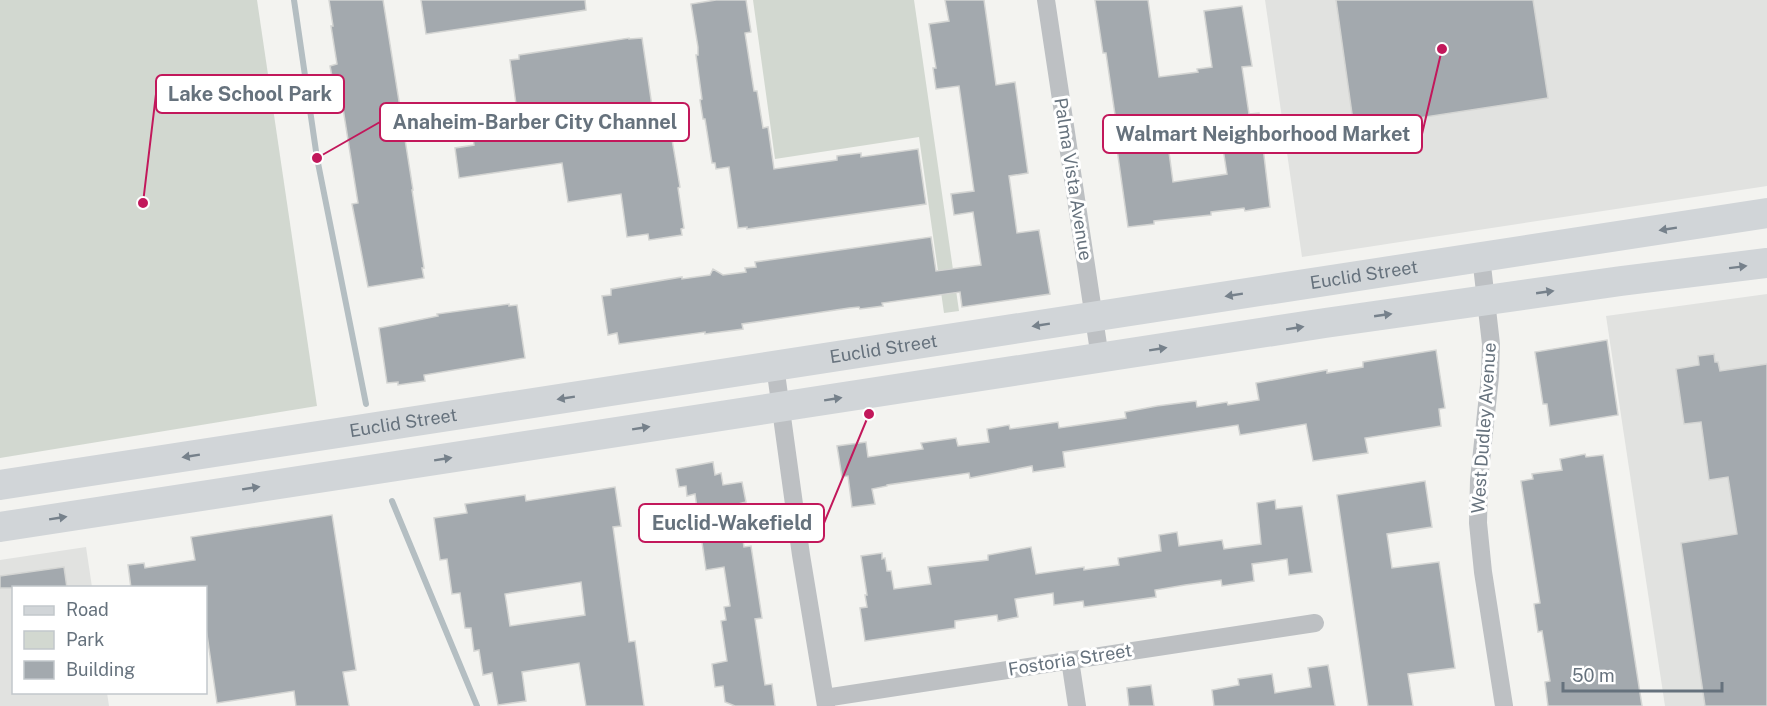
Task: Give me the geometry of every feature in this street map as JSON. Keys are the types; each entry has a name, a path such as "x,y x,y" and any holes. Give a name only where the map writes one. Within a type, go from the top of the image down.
{"main road":[{"name":"Euclid Street","path":"0,485 1767,213"},
{"path":"0,527 1487,300 1767,263"}],"street":[{"name":"Palma Vista Avenue","path":"1046,0 1100,358"},
{"name":"West Dudley Avenue","path":"1481,257 1491,344 1490,376 1479,480 1478,523 1483,572 1504,706"},
{"path":"775,366 801,555 826,702"},
{"name":"Fostoria Street","path":"826,702 1070,660 1315,623"},
{"path":"1070,660 1077,706"}],"shaded area":[{"path":"1265,0 1767,0 1767,186 1302,257"},
{"path":"1767,294 1767,706 1665,706 1606,316"},
{"path":"86,547 92,586 12,586 12,694 107,694 109,706 0,706 0,560"}],"green space":[{"path":"0,0 257,0 317,406 0,458"},
{"path":"753,0 914,0 959,311 944,313 919,137 775,159"}],"building":[{"path":"329,0 383,0 413,190 424,278 368,287 352,204 358,203 342,102 337,103 330,66 337,64"},
{"path":"421,0 585,0 586,10 426,34"},
{"path":"716,0 746,0 751,32 745,33 754,91 757,91 763,128 768,127 774,169 837,160 837,156 861,153 861,157 918,149 926,204 747,229 747,227 738,228 729,167 716,169 715,163 712,163 700,100 702,99 696,55 698,55 698,47 691,4"},
{"path":"945,0 984,0 996,85 1015,82 1028,173 1009,176 1017,233 1039,230 1050,294 962,307 960,292 882,303 883,306 849,308 742,324 743,329 705,334 705,332 619,344 617,333 608,335 602,296 611,295 611,289 682,277 682,279 710,275 713,269 723,275 746,272 745,268 756,267 755,262 931,237 936,271 981,265 973,212 954,215 951,194 974,191 959,86 936,89 933,68 936,68 929,24 949,21"},
{"path":"1095,0 1148,0 1159,77 1198,72 1197,69 1212,67 1204,11 1242,6 1252,66 1242,67 1249,114 1259,113 1270,207 1245,211 1244,208 1211,212 1211,215 1154,221 1154,224 1128,227 1117,149 1120,149 1106,53 1103,53","holes":["1219,123 1227,174 1173,182 1166,130"]},
{"path":"1336,0 1533,0 1548,98 1354,128"},
{"path":"642,38 652,106 666,104 680,187 678,188 684,228 681,229 682,235 649,240 648,234 627,237 621,194 568,202 562,163 459,178 455,148 474,145 473,138 507,133 506,128 519,126 510,60 519,59 519,55"},
{"path":"509,304 509,306 517,305 525,358 424,375 425,381 398,385 398,382 387,383 379,328 438,316 437,314"},
{"path":"1607,340 1618,415 1550,426 1547,404 1543,404 1535,352"},
{"path":"1436,350 1445,408 1439,409 1441,426 1365,438 1368,453 1313,461 1306,424 1240,435 1238,425 1063,452 1065,467 1033,472 1032,466 970,478 969,473 887,485 872,489 875,504 852,507 848,476 842,477 837,446 866,442 868,457 923,449 921,443 956,438 958,446 989,442 987,429 1009,425 1010,429 1058,422 1059,428 1126,418 1125,412 1157,406 1196,401 1197,407 1227,402 1228,405 1259,400 1256,383 1327,370 1327,373 1363,367 1363,362"},
{"path":"1714,354 1720,371 1767,364 1767,706 1705,706 1681,543 1737,534 1728,477 1709,480 1701,422 1684,424 1676,369 1699,365 1698,356"},
{"path":"1585,454 1586,457 1603,455 1642,706 1548,706 1545,682 1550,681 1542,631 1538,632 1534,604 1540,603 1521,481 1533,479 1532,474 1562,470 1560,459"},
{"path":"713,462 715,475 721,473 723,485 742,482 746,502 738,504 744,547 751,546 762,618 755,619 765,685 772,684 775,706 735,706 725,702 723,686 715,687 712,664 727,661 721,621 726,620 724,607 730,606 724,567 706,570 695,494 687,496 686,486 679,487 676,469"},
{"path":"1425,481 1432,527 1387,534 1392,568 1439,562 1455,668 1408,674 1413,706 1368,706 1337,495"},
{"path":"615,487 621,526 613,527 629,642 635,641 644,706 586,706 579,663 522,672 526,701 498,705 492,673 483,675 479,650 474,651 471,628 465,628 460,593 452,594 447,559 440,560 434,518 467,513 465,504 525,495 526,501","holes":["581,582 585,615 510,626 505,594"]},
{"path":"1275,500 1276,509 1302,506 1312,572 1289,575 1287,559 1252,564 1254,581 1222,586 1221,580 1185,585 1155,590 1156,597 1084,607 1083,601 1054,605 1053,593 1015,599 1018,617 998,621 997,615 955,621 955,628 865,641 860,608 867,607 865,595 867,595 861,556 882,553 887,571 891,571 894,589 931,584 928,567 988,560 988,555 1031,547 1036,574 1084,567 1084,570 1119,565 1118,558 1161,551 1159,535 1177,532 1179,546 1222,540 1224,549 1261,544 1257,503"},
{"path":"332,515 356,670 343,672 349,706 296,706 294,691 217,703 207,635 207,586 131,586 128,565 144,563 145,568 195,560 191,537"},
{"path":"64,567 67,586 0,588 0,576"},
{"path":"1328,665 1335,706 1214,706 1212,690 1239,685 1238,679 1272,674 1275,693 1311,687 1308,668"},
{"path":"1151,685 1154,706 1129,706 1127,688"}],"waterway":[{"path":"294,0 317,158 366,404"},
{"path":"392,501 477,706"}],"place":[{"name":"Walmart Neighborhood Market","path":"1442,49"},
{"name":"Anaheim-Barber City Channel","path":"317,158"},
{"name":"Lake School Park","path":"143,203"},
{"name":"Euclid-Wakefield","path":"869,414"}]}
